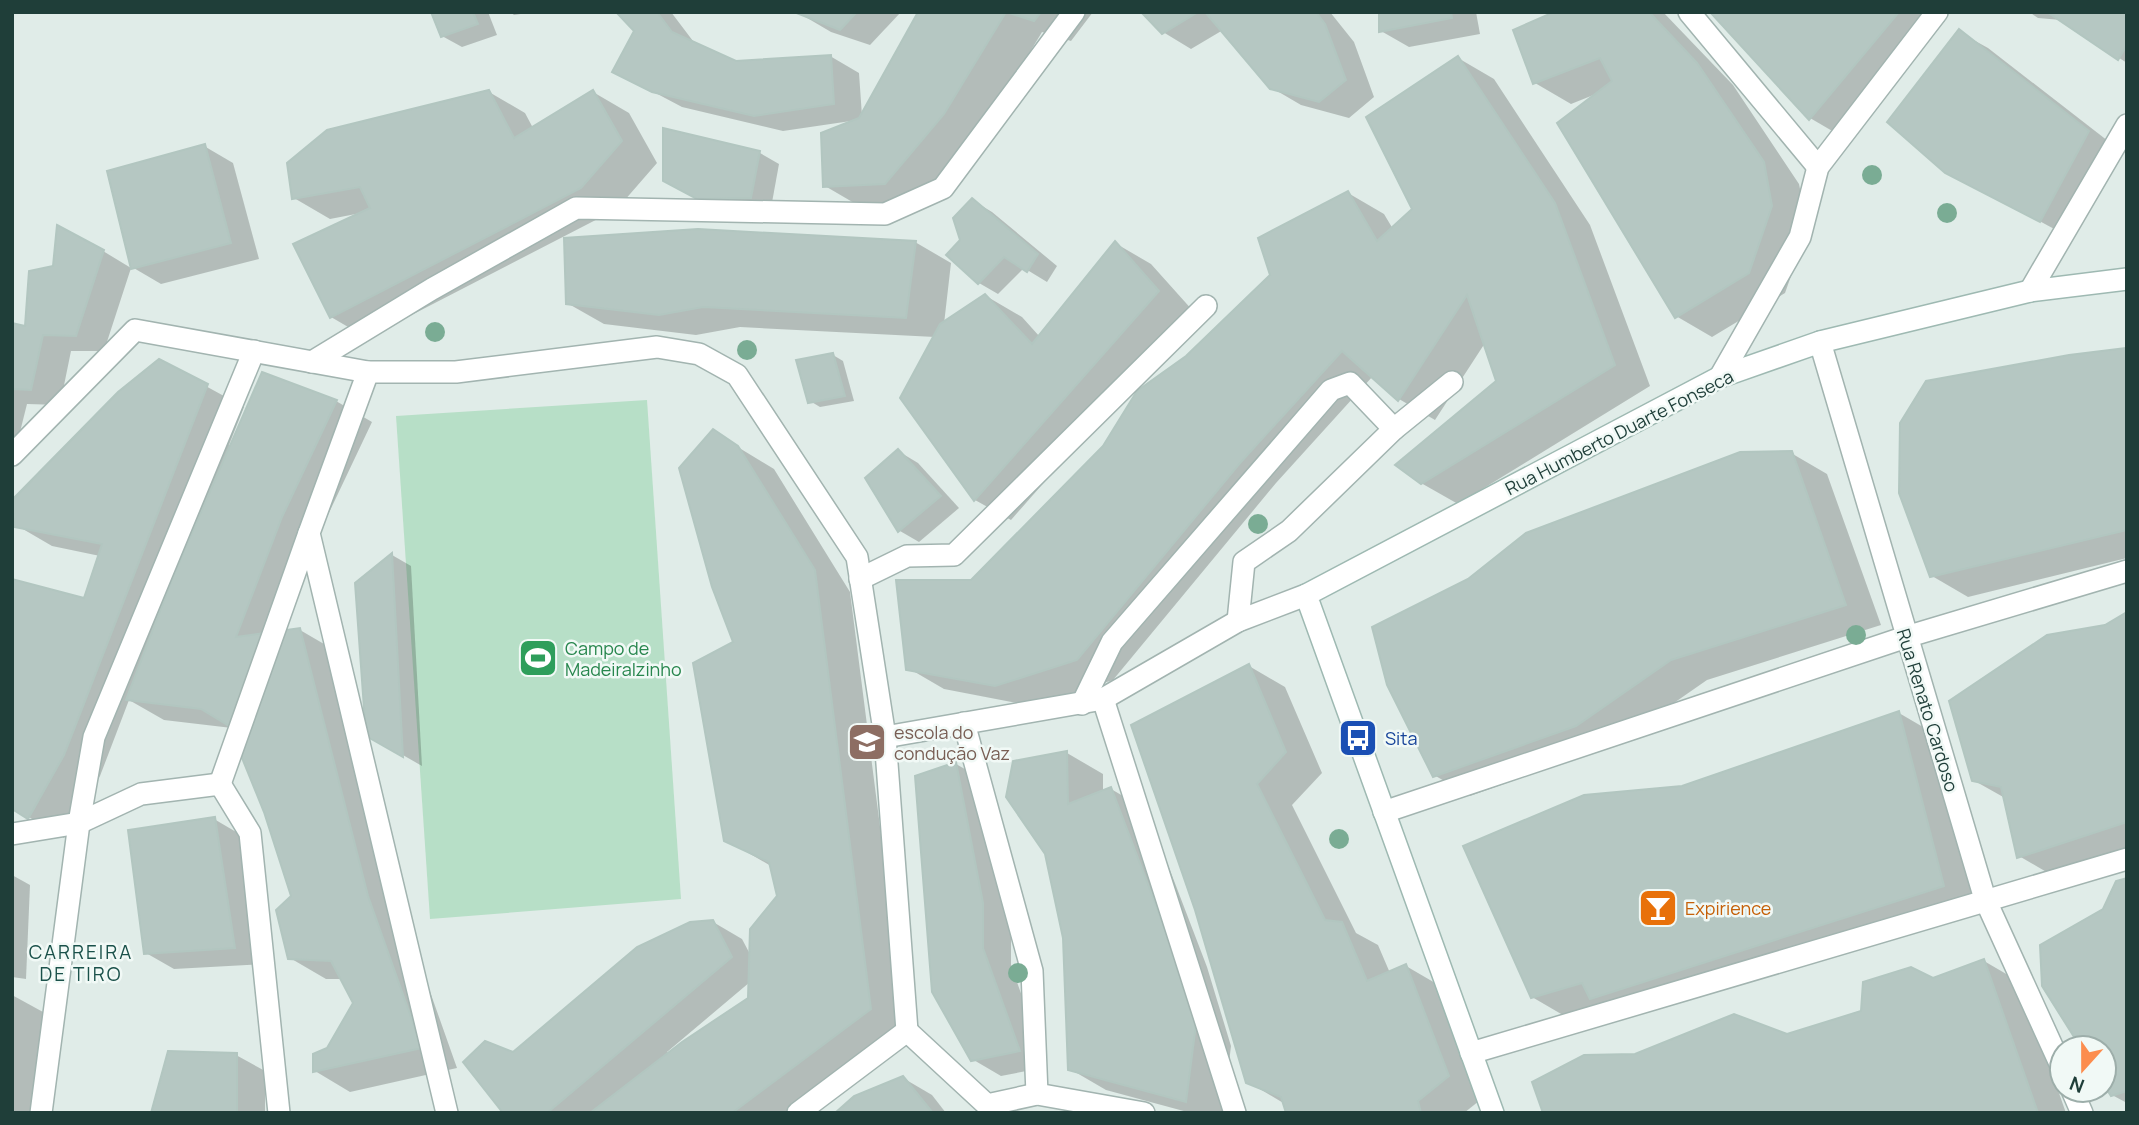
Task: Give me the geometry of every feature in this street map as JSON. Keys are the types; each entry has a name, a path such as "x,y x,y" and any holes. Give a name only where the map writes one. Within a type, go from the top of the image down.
{"street":[{"path":"312,362 432,289 576,208 885,214 943,188 1074,12"},
{"path":"1689,12 1818,167"},
{"path":"1720,377 1800,237 1818,167 1937,12"},
{"path":"2031,291 2127,125"},
{"name":"Rua Humberto Duarte Fonseca","path":"885,737 1103,699 1238,621 1306,595 1720,377 1820,342 2031,291 2127,279"},
{"path":"860,579 907,556 954,555 1206,306"},
{"path":"12,455 135,330 368,372 456,372 657,347 699,355 737,375 857,557 885,737 907,1031 986,1109 1037,1094 1144,1113"},
{"name":"Rua Renato Cardoso","path":"1820,342 1985,899 2048,1037"},
{"path":"41,1113 79,823 94,737 254,351"},
{"path":"220,784 368,372"},
{"path":"1238,621 1244,562 1289,531 1394,429 1452,382"},
{"path":"1082,704 1112,642 1331,390 1350,383 1394,429"},
{"path":"309,533 447,1113"},
{"path":"1384,812 1906,637 2127,571"},
{"path":"1306,595 1493,1113"},
{"path":"1103,699 1235,1113"},
{"path":"964,723 1032,971 1037,1094"},
{"path":"12,834 79,823 141,794 220,784"},
{"path":"220,784 250,833 279,1113"},
{"path":"1471,1053 2127,859"},
{"path":"798,1113 907,1031"}],"green space":[{"name":"Campo de Madeiralzinho","path":"647,400 681,899 430,919 396,416"}],"building":[{"path":"431,12 473,12 478,24 441,37"},
{"path":"616,12 657,12 672,32 736,61 831,55 834,104 754,116 652,92 612,72 634,31"},
{"path":"794,12 857,12 840,30"},
{"path":"918,12 1006,12 944,114 885,184 823,187 821,133 859,118"},
{"path":"1006,12 1041,12 1034,21"},
{"path":"1141,12 1198,12 1162,34"},
{"path":"1205,12 1316,12 1325,24 1346,80 1319,102 1270,89"},
{"path":"1379,12 1451,12 1452,18 1379,32"},
{"path":"1554,12 1649,12 1697,63 1764,162 1772,206 1749,273 1675,318 1557,123 1612,81 1600,58 1533,84 1513,30"},
{"path":"1710,12 1899,12 1809,120"},
{"path":"2047,12 2127,12 2127,45 2118,60"},
{"path":"1959,29 2089,131 2040,222 1945,173 1887,122"},
{"path":"1458,56 1555,203 1615,365 1421,484 1395,465 1496,381 1467,295 1398,401 1342,351 1240,463 1077,660 995,686 906,670 896,580 971,580 1103,446 1137,391 1186,356 1270,275 1258,238 1348,191 1377,241 1412,209 1366,117"},
{"path":"489,90 514,138 593,90 622,141 581,188 330,318 293,244 370,208 360,187 292,199 287,163 327,130"},
{"path":"663,128 760,151 751,198 697,199 663,181"},
{"path":"205,144 231,243 131,269 107,171"},
{"path":"972,198 1038,254 1027,272 1004,257 978,284 946,255 960,240 953,218"},
{"path":"57,225 104,250 76,336 43,335 31,390 12,389 12,323 25,326 29,271 53,266"},
{"path":"698,229 916,241 906,318 703,307 659,315 566,304 564,238"},
{"path":"1115,241 1159,291 974,501 900,398 940,324 985,294 1032,344"},
{"path":"2127,348 2127,530 1930,577 1899,493 1900,423 1926,381 2069,355"},
{"path":"833,353 845,396 808,403 796,360"},
{"path":"159,359 208,384 64,755 28,819 12,809 12,579 84,598 102,544 14,527 12,500 118,392"},
{"path":"262,372 337,400 282,517 236,637 300,628 368,896 422,1048 313,1072 313,1054 327,1048 353,1003 331,961 288,959 276,910 291,896 264,812 229,726 201,709 126,700 175,572"},
{"path":"713,429 738,446 815,570 871,1009 732,1113 590,1113 682,1042 748,998 750,929 777,896 769,862 724,841 693,663 733,642 712,587 679,468"},
{"path":"898,449 941,496 898,532 865,478"},
{"path":"1792,451 1846,605 1671,660 1576,726 1433,777 1387,685 1372,627 1468,579 1526,533 1740,452"},
{"path":"392,553 403,757 366,736 355,583"},
{"path":"2127,612 2127,822 2017,858 2001,787 1972,781 1949,701 2047,635 2105,625"},
{"path":"1249,664 1286,752 1257,784 1325,920 1342,922 1367,981 1406,964 1449,1076 1418,1101 1421,1113 1286,1113 1281,1097 1246,1083 1195,910 1131,725"},
{"path":"1899,711 1944,886 1590,999 1582,983 1531,998 1463,846 1584,795 1682,786"},
{"path":"1067,751 1068,804 1111,787 1171,945 1196,1024 1186,1102 1068,1070 1063,938 1045,854 1006,797 1013,761"},
{"path":"956,762 983,903 983,948 1020,1051 971,1061 932,992 915,776"},
{"path":"215,817 235,948 144,954 128,830"},
{"path":"2127,878 2127,1091 2118,1094 2118,1034 2072,1034 2042,986 2040,945 2103,909 2116,881"},
{"path":"713,920 732,957 547,1113 503,1113 463,1062 485,1041 513,1052 637,947 690,922"},
{"path":"1984,959 2038,1113 1543,1113 1532,1082 1584,1055 1635,1054 1734,1014 1787,1034 1861,1011 1863,982 1911,967 1933,978"},
{"path":"168,1051 237,1053 237,1113 151,1113"},
{"path":"903,1076 933,1113 835,1113 854,1096"}],"place":[{"name":"Campo de Madeiralzinho","path":"538,658"},
{"name":"Sita","path":"1358,738"},
{"name":"escola do condução Vaz","path":"867,742"},
{"name":"Expirience","path":"1658,908"}],"district":[{"name":"CARREIRA DE TIRO","path":"81,963"}]}
